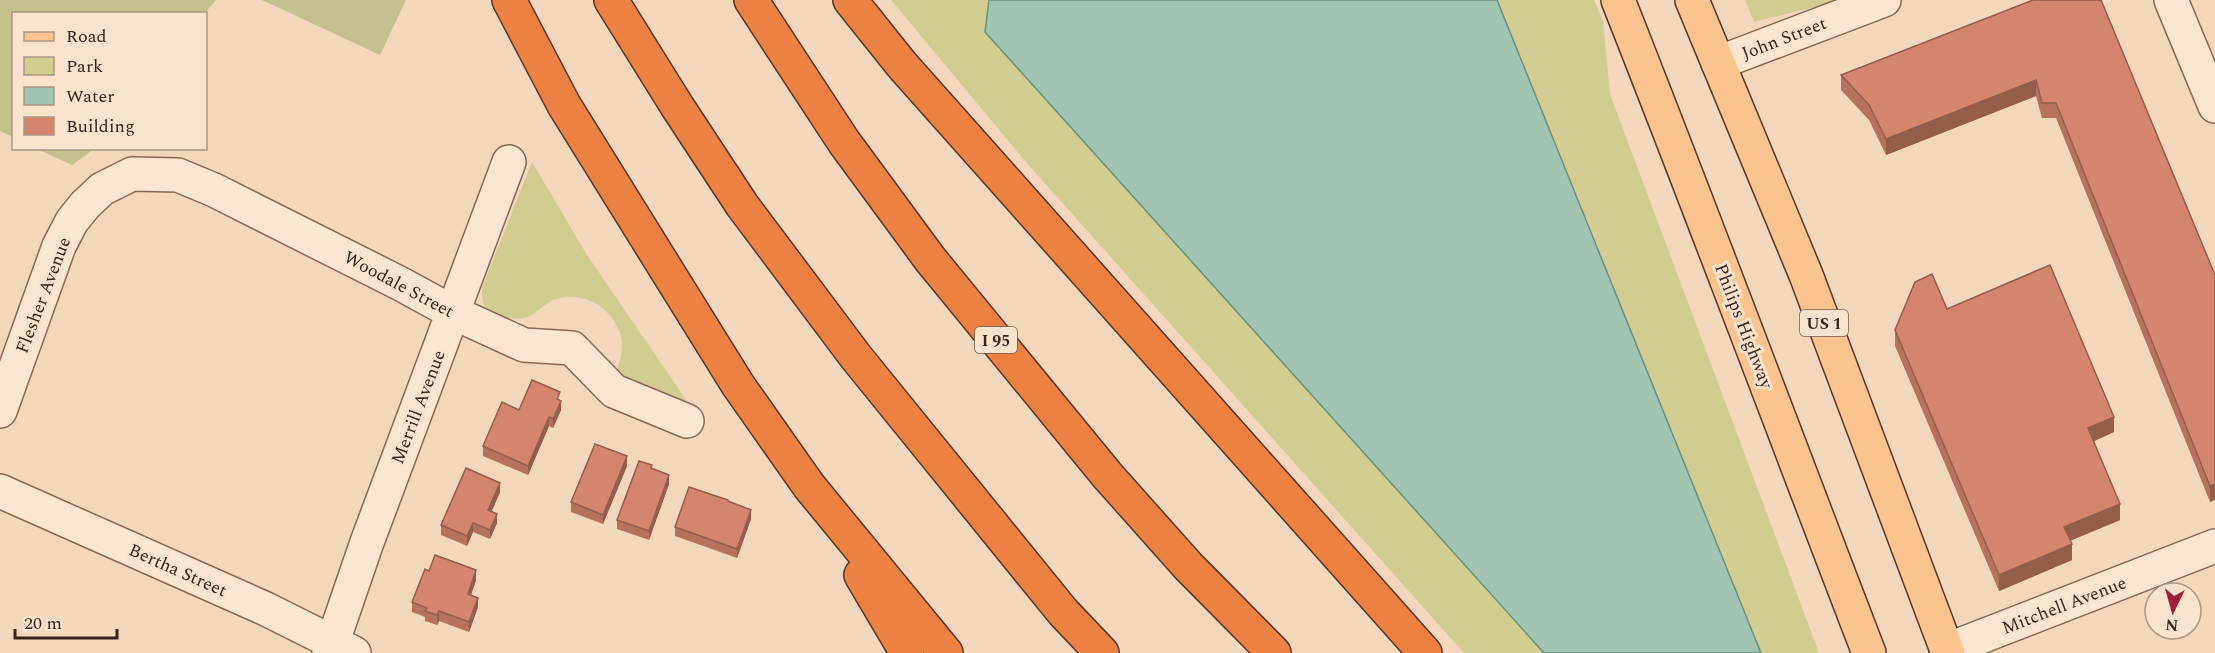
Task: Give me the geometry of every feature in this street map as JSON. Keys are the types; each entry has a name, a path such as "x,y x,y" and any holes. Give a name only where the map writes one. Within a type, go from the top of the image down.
{"highway":[{"path":"509,0 564,105 738,385 809,486 946,653"},
{"path":"611,0 742,204 856,357 1056,603 1102,653"},
{"name":"I 95","path":"751,0 844,142 960,295 1107,475 1188,566 1274,653"},
{"path":"850,0 902,65 1425,653"},
{"path":"809,486 907,653"}],"main road":[{"name":"Philips Highway","path":"1618,0 1680,156 1732,298 1869,653"},
{"name":"US 1","path":"1692,0 1806,275 1947,652"}],"street":[{"name":"John Street","path":"1718,63 1884,0"},
{"path":"2171,0 2215,106"},
{"name":"Merrill Avenue","path":"339,650 366,545 509,162"},
{"name":"Woodale Street","path":"102,189 132,174 178,175 214,190 454,314 524,345 572,348 614,391 687,421"},
{"name":"Flesher Avenue","path":"0,411 59,246 72,221 102,189"},
{"name":"Bertha Street","path":"0,491 266,609 339,650"},
{"name":"Mitchell Avenue","path":"1947,652 2215,546"}],"green space":[{"path":"891,0 989,0 985,32 1544,653 1464,653 1025,161"},
{"path":"1497,0 1594,0 1603,21 1610,94 1819,653 1761,653"},
{"path":"1745,0 1843,0 1754,22"},
{"path":"532,162 587,255 691,407 616,372 622,349 618,327 600,306 584,298 555,299 522,319 499,315 485,306 482,288"}],"shaded area":[{"path":"0,0 216,0 206,12 12,12 12,137 0,131"},
{"path":"262,0 406,0 380,55"},
{"path":"39,150 93,150 72,165"}],"water":[{"path":"989,0 1497,0 1761,653 1544,653 985,32"}],"building":[{"path":"2033,0 2101,0 2215,275 2215,484 2210,486 2056,103 2042,103 2036,80 1886,139 1869,105 1841,75"},
{"path":"2050,265 2114,417 2088,428 2120,504 2064,527 2072,544 1999,575 1895,330 1915,282 1932,274 1947,309"},
{"path":"532,380 560,392 557,399 561,401 553,419 549,417 528,466 483,446 502,402 519,410"},
{"path":"595,444 627,456 603,515 571,502"},
{"path":"639,461 652,465 651,468 669,475 649,531 617,520"},
{"path":"466,468 500,483 488,510 497,514 490,530 473,523 467,536 441,525"},
{"path":"689,487 751,510 737,549 675,527"},
{"path":"435,555 476,570 468,594 478,598 469,622 439,611 437,615 425,611 427,608 412,602 425,569 429,571"}]}
